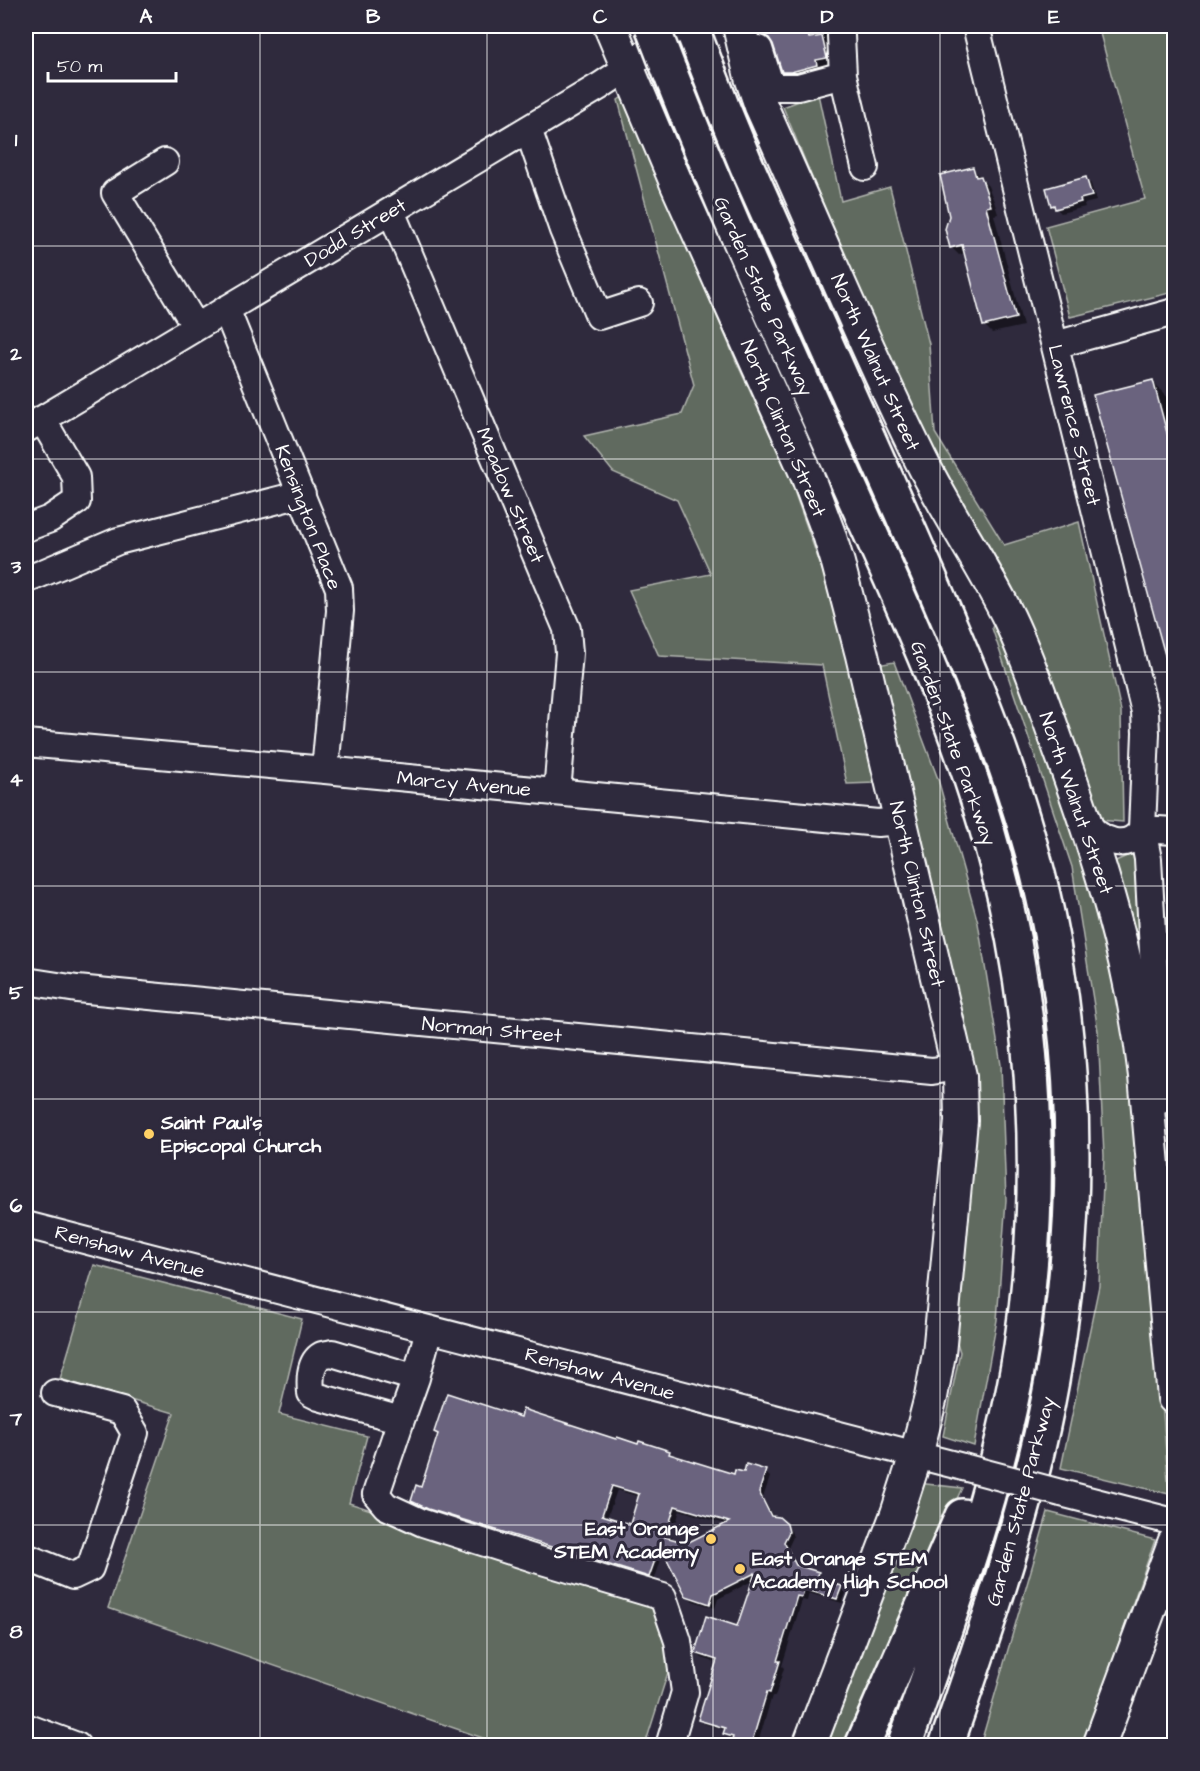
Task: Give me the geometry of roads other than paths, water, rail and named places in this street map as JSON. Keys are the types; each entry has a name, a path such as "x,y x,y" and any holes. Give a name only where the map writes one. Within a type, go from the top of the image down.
{"highway":[{"name":"Garden State Parkway","path":"652,26 725,207 906,613 957,739 986,825 1011,926 1027,1037 1032,1100 1034,1181 1031,1253 1022,1342 992,1482 971,1552 904,1746"},
{"name":"Garden State Parkway","path":"690,32 985,709 1015,795 1040,883 1052,942 1070,1092 1072,1153 1066,1274 1055,1365 1037,1455 1022,1512 950,1736"},
{"path":"862,1746 1010,1404"}],"main road":[{"name":"North Clinton Street","path":"610,26 807,475 838,563 902,821 958,1066 961,1091 961,1121 939,1354 931,1397 897,1514 809,1746"},
{"name":"North Walnut Street","path":"739,26 755,91 893,403 932,484 984,573 1016,634 1086,822 1112,908 1134,998 1145,1076 1168,1299 1174,1398"},
{"path":"1099,1746 1174,1544"}],"street":[{"path":"753,26 769,81 776,87 798,87 843,75"},
{"name":"Lawrence Street","path":"976,26 1145,712 1143,829 1148,859 1168,1108 1168,1299"},
{"name":"Dodd Street","path":"34,424 690,32"},
{"path":"841,36 843,75 865,167"},
{"path":"528,129 563,230 599,316 639,303"},
{"path":"165,162 115,194 196,327"},
{"name":"Meadow Street","path":"391,211 567,628 569,653 557,792"},
{"name":"Kensington Place","path":"226,309 336,577 340,599 325,770"},
{"path":"1055,345 1174,312"},
{"path":"26,528 50,519 77,501 76,477 34,424"},
{"path":"26,580 118,541 302,494"},
{"name":"Marcy Avenue","path":"26,743 878,823 902,821"},
{"path":"1086,822 1098,836 1110,841 1131,840 1143,829 1174,831"},
{"name":"Norman Street","path":"26,981 89,990 920,1070 940,1070 958,1066"},
{"name":"Renshaw Avenue","path":"26,1225 1174,1522"},
{"path":"429,1329 416,1378 376,1494 386,1506 423,1523 663,1597 678,1641 685,1692 669,1746"},
{"path":"401,1420 319,1398 311,1393 310,1378 314,1364 321,1356 332,1353 416,1378"},
{"path":"26,1557 73,1576 90,1568 135,1433 123,1412 55,1393"},
{"path":"26,1727 77,1746"}],"place":[{"name":"Saint Paul's Episcopal Church","path":"149,1134"},
{"name":"East Orange STEM Academy","path":"711,1539"},
{"name":"East Orange STEM Academy High School","path":"740,1569"}]}
